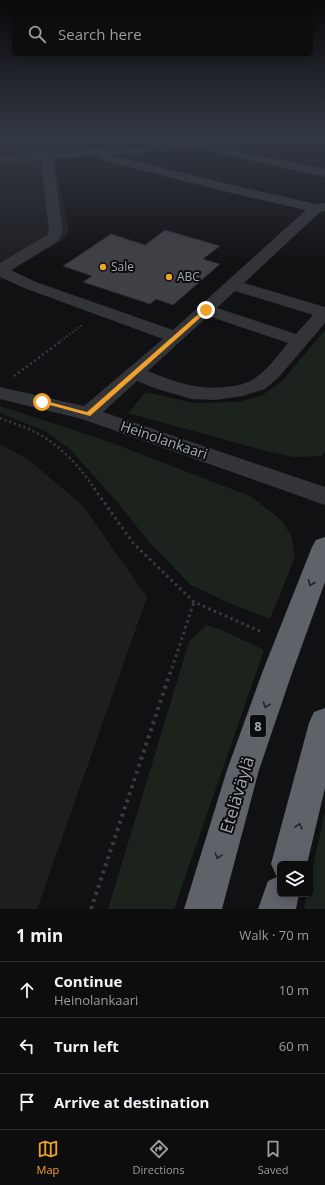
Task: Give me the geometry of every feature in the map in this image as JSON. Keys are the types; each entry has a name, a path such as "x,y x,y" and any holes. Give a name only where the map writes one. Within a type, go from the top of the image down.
{"highway":[{"name":"Eteläväylä","path":"203,909 243,770 277,672 325,547"},
{"path":"290,861 325,723"},
{"path":"277,909 280,897"}],"street":[{"path":"0,271 52,238 56,232 50,179"},
{"path":"191,179 231,190 321,207"},
{"path":"88,414 321,207"},
{"path":"0,271 30,285 176,337"},
{"path":"135,373 164,385 192,393 215,394 236,392 258,385 272,373 324,312 233,285"},
{"path":"206,310 299,341"},
{"name":"Heinolankaari","path":"5,386 42,402 88,414 325,496"}],"path":[{"path":"5,386 102,310"},
{"path":"0,418 37,433 57,446 82,470 133,543 194,602 262,632"},
{"path":"91,909 194,602"}],"shaded area":[{"path":"0,179 58,179 69,231 63,240 17,267 0,280"},
{"path":"325,330 325,452 321,456 294,457 266,451 128,413 146,392 193,403 237,402 261,396 282,381"},
{"path":"0,406 107,441 252,497 280,519 291,535 295,557 270,619 229,603 191,585 150,543 119,504 70,449 45,431 0,413"},
{"path":"0,444 29,460 83,506 147,597 37,909 0,909"},
{"path":"206,625 222,630 264,650 174,909 108,909 189,642"},
{"path":"325,811 325,909 304,909 306,897 313,897 313,867"}],"building":[{"path":"165,230 220,246 203,259 220,264 173,305 156,299 150,304 83,282 92,276 63,266 111,234 145,245"}],"place":[{"name":"Sale","path":"103,267"},
{"name":"ABC","path":"169,277"}],"route":[{"path":"42,402 88,414 206,310"}]}
